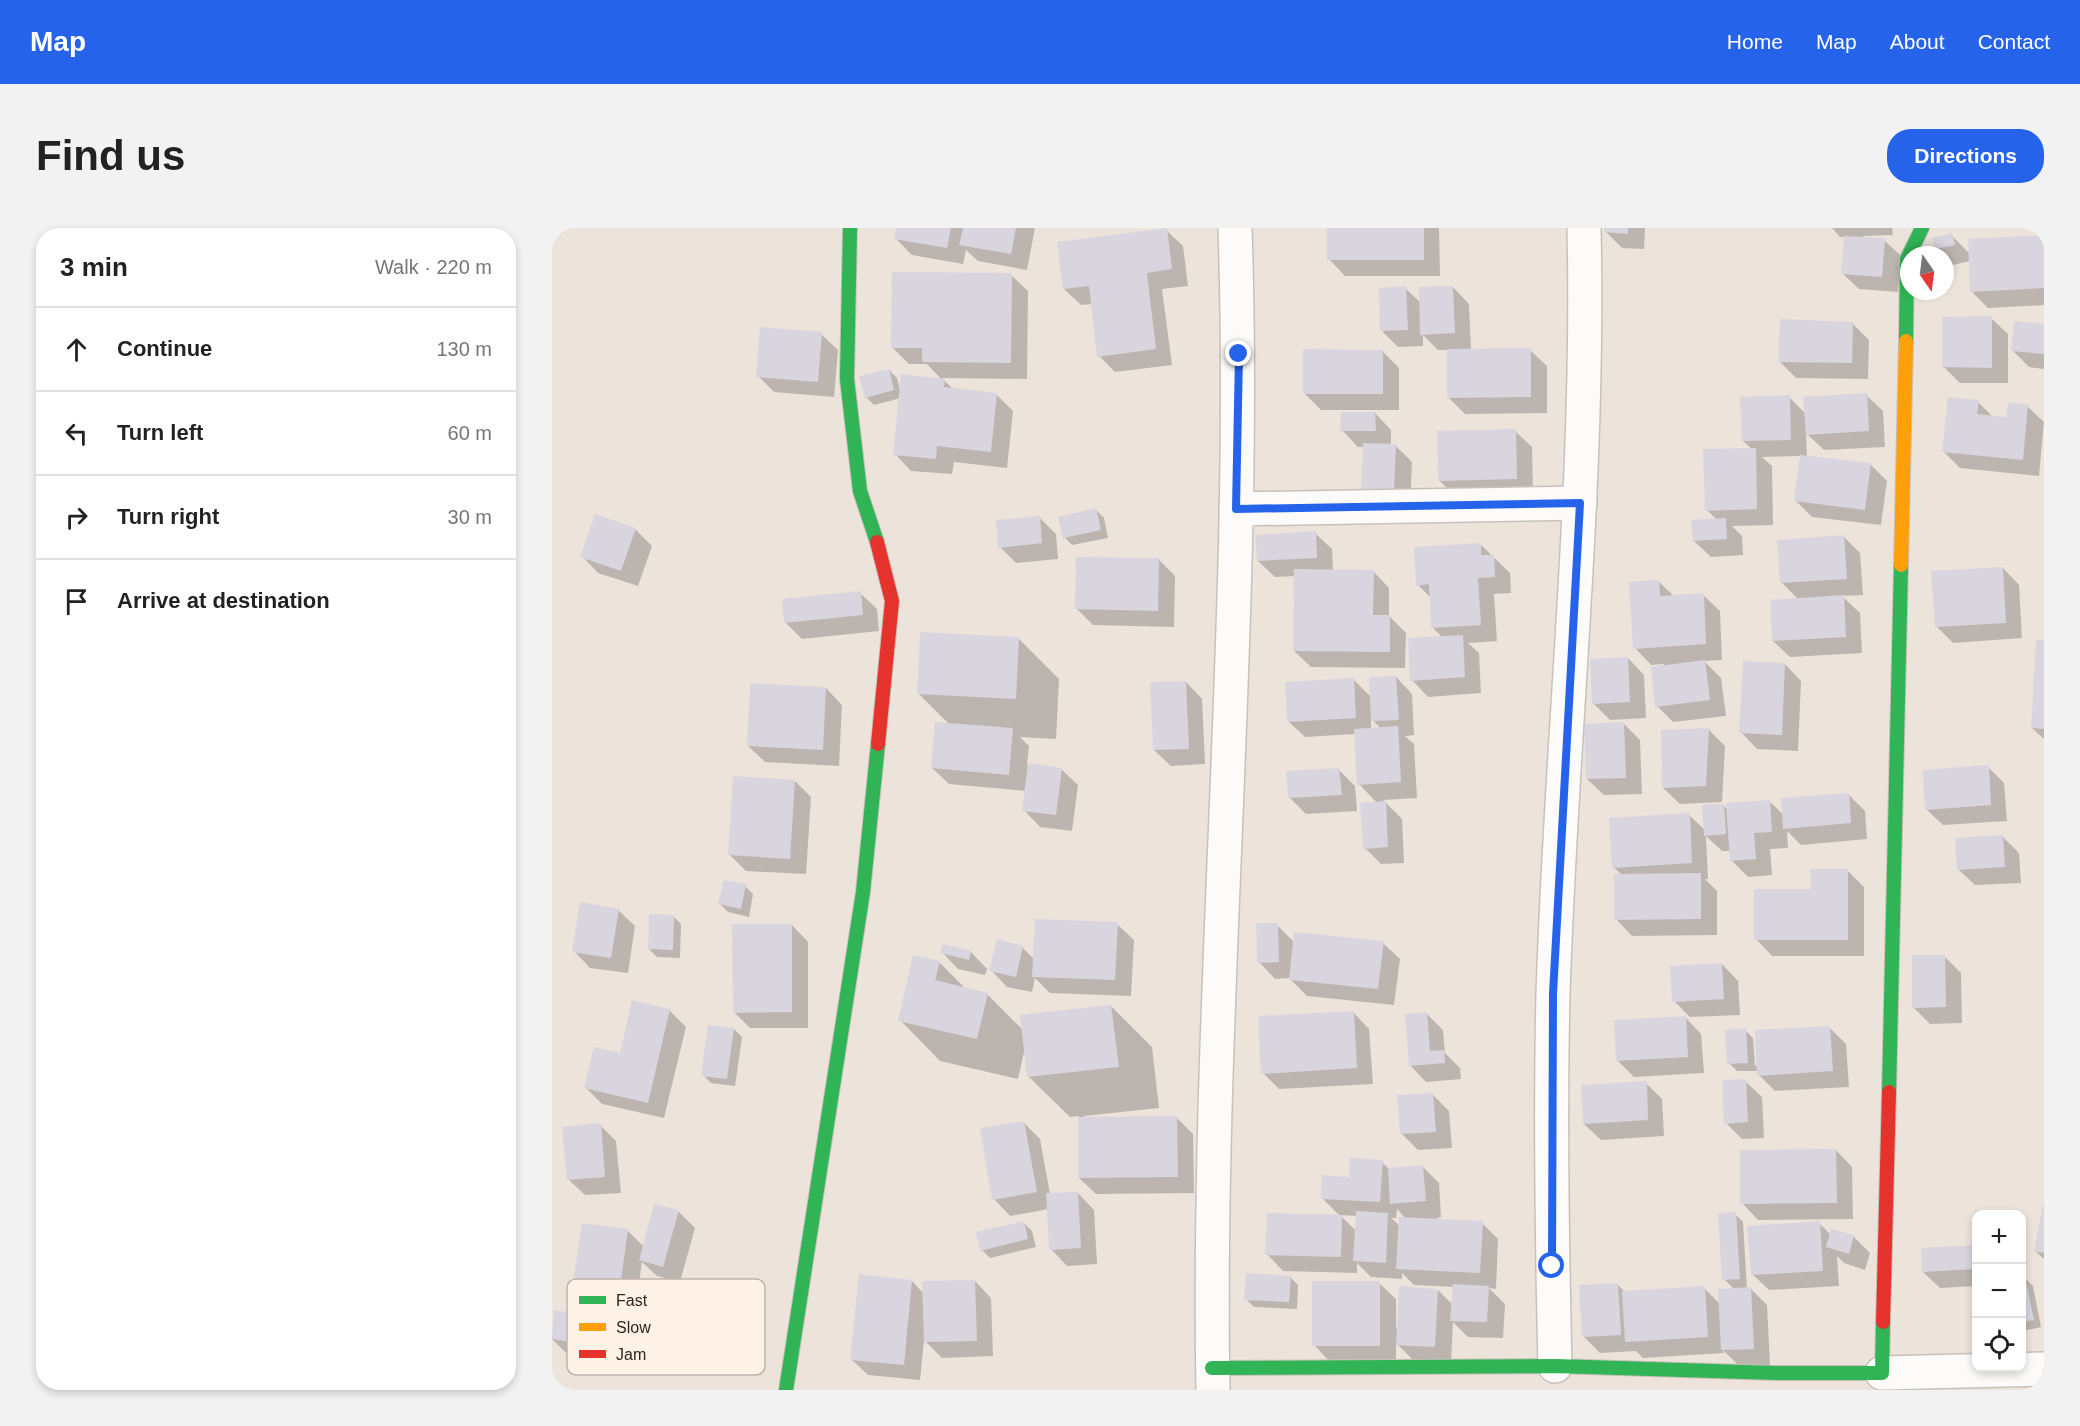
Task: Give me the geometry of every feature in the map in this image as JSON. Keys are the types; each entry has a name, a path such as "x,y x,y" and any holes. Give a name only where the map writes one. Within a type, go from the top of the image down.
{"street":[{"path":"786,1390 863,892 892,601 884,564 860,491 847,379 850,228"},
{"path":"1234,228 1239,354 1215,1138 1212,1379 1555,1366 2037,1376"},
{"path":"1555,1366 1552,1266 1553,994 1580,503 1586,320 1584,228"},
{"path":"1882,1373 1907,258 1922,228"},
{"path":"1236,509 1580,503"}],"building":[{"path":"896,228 951,228 947,248 894,239"},
{"path":"963,228 1016,228 1011,254 959,245"},
{"path":"1167,228 1172,269 1147,273 1156,349 1097,357 1089,286 1063,289 1057,242"},
{"path":"1327,228 1424,228 1424,260 1327,260"},
{"path":"1604,228 1628,228 1628,234 1604,232"},
{"path":"1952,233 1955,245 1934,246 1932,238"},
{"path":"2044,235 2044,288 1970,292 1968,239"},
{"path":"1844,236 1885,238 1882,277 1841,274"},
{"path":"892,272 1012,273 1011,363 922,362 922,348 891,348"},
{"path":"1406,286 1408,330 1380,331 1379,288"},
{"path":"1453,286 1455,333 1420,335 1419,287"},
{"path":"1992,316 1992,368 1942,367 1942,317"},
{"path":"1780,319 1853,322 1852,363 1778,362"},
{"path":"2014,321 2044,324 2044,354 2011,351"},
{"path":"760,327 822,332 818,382 756,377"},
{"path":"1531,348 1531,397 1447,398 1447,349"},
{"path":"1303,349 1383,350 1383,394 1303,394"},
{"path":"889,369 894,390 865,398 859,376"},
{"path":"901,374 945,379 944,387 997,393 991,452 937,446 936,459 893,455"},
{"path":"1867,393 1869,431 1806,435 1803,397"},
{"path":"1790,395 1791,440 1742,441 1740,397"},
{"path":"1948,397 1979,400 1977,414 2006,417 2008,403 2028,404 2023,460 1942,452"},
{"path":"1341,412 1375,412 1376,431 1340,431"},
{"path":"1516,429 1517,479 1438,481 1437,431"},
{"path":"1363,443 1396,444 1394,493 1361,492"},
{"path":"1756,448 1757,509 1705,511 1703,449"},
{"path":"1800,455 1871,463 1865,510 1794,501"},
{"path":"1096,508 1101,530 1063,538 1058,517"},
{"path":"595,514 636,528 621,571 580,557"},
{"path":"1040,516 1042,543 998,548 996,520"},
{"path":"1726,518 1727,539 1693,541 1691,520"},
{"path":"1316,531 1317,558 1257,561 1255,535"},
{"path":"1844,535 1847,579 1780,583 1777,540"},
{"path":"1481,543 1481,555 1494,555 1495,577 1478,578 1481,625 1431,628 1429,584 1416,586 1414,547"},
{"path":"1076,557 1159,558 1158,611 1075,609"},
{"path":"2003,567 2006,623 1935,627 1931,571"},
{"path":"1294,569 1374,570 1373,615 1390,615 1390,652 1293,651"},
{"path":"1659,580 1660,596 1704,593 1706,644 1633,649 1629,582"},
{"path":"861,591 863,615 784,623 782,599"},
{"path":"1844,595 1846,637 1772,641 1770,600"},
{"path":"920,632 1019,637 1016,699 917,694"},
{"path":"1463,635 1465,677 1410,681 1408,638"},
{"path":"2036,640 2044,640 2044,729 2031,728"},
{"path":"1628,657 1630,702 1592,704 1590,659"},
{"path":"1705,660 1710,700 1655,707 1651,667"},
{"path":"1743,661 1785,663 1782,735 1739,733"},
{"path":"1396,676 1399,720 1371,721 1369,677"},
{"path":"1354,678 1356,718 1287,722 1285,682"},
{"path":"1186,681 1189,749 1153,750 1150,682"},
{"path":"750,683 826,687 823,750 747,746"},
{"path":"935,722 1013,728 1009,775 931,768"},
{"path":"1624,722 1626,778 1586,779 1584,724"},
{"path":"1398,726 1401,782 1357,785 1354,729"},
{"path":"1709,728 1706,786 1662,788 1661,730"},
{"path":"1028,763 1062,768 1056,815 1022,811"},
{"path":"1989,765 1991,805 1925,810 1923,770"},
{"path":"1339,768 1342,795 1288,798 1286,771"},
{"path":"733,776 795,780 790,859 728,855"},
{"path":"1849,793 1851,823 1783,829 1781,798"},
{"path":"1770,800 1772,832 1754,833 1756,859 1730,861 1726,803"},
{"path":"1386,801 1388,847 1363,849 1360,803"},
{"path":"1724,804 1726,834 1704,836 1702,805"},
{"path":"1690,813 1692,863 1612,868 1609,818"},
{"path":"2003,835 2005,867 1957,870 1955,838"},
{"path":"1810,869 1848,869 1848,940 1754,940 1754,889 1811,889"},
{"path":"1701,873 1701,919 1614,920 1614,874"},
{"path":"724,880 746,884 741,909 718,904"},
{"path":"580,902 619,909 611,958 572,952"},
{"path":"649,914 674,915 673,950 648,949"},
{"path":"1035,919 1118,922 1115,980 1032,977"},
{"path":"1256,923 1278,923 1279,962 1257,963"},
{"path":"732,924 792,924 792,1012 733,1013"},
{"path":"1294,932 1384,941 1378,989 1289,980"},
{"path":"997,939 1023,946 1016,977 989,971"},
{"path":"943,944 971,951 969,960 940,953"},
{"path":"913,955 940,961 935,980 988,993 977,1039 898,1021"},
{"path":"1912,955 1945,955 1946,1007 1912,1008"},
{"path":"1722,963 1724,999 1672,1002 1670,966"},
{"path":"632,1000 670,1009 648,1103 584,1088 594,1047 620,1053"},
{"path":"1111,1005 1119,1067 1027,1077 1020,1015"},
{"path":"1354,1011 1357,1068 1261,1074 1258,1016"},
{"path":"1427,1012 1430,1051 1444,1050 1445,1063 1409,1066 1405,1014"},
{"path":"1686,1016 1688,1057 1616,1061 1614,1020"},
{"path":"708,1025 734,1028 727,1079 701,1076"},
{"path":"1830,1026 1833,1071 1757,1076 1755,1030"},
{"path":"1746,1028 1748,1063 1727,1064 1725,1030"},
{"path":"1746,1079 1748,1122 1724,1124 1722,1080"},
{"path":"1647,1081 1648,1120 1583,1124 1581,1085"},
{"path":"1433,1093 1436,1132 1400,1134 1397,1095"},
{"path":"1177,1116 1178,1177 1078,1178 1078,1117"},
{"path":"1024,1121 1037,1192 992,1200 980,1128"},
{"path":"601,1123 605,1177 567,1180 562,1127"},
{"path":"1836,1149 1837,1203 1740,1204 1740,1150"},
{"path":"1350,1158 1383,1160 1380,1202 1321,1199 1322,1175 1349,1177"},
{"path":"1423,1165 1426,1201 1390,1204 1388,1168"},
{"path":"1078,1192 1081,1248 1049,1250 1046,1193"},
{"path":"654,1204 679,1210 663,1267 639,1260"},
{"path":"2044,1205 2044,1253 2034,1251"},
{"path":"1356,1211 1388,1213 1386,1263 1353,1261"},
{"path":"1736,1212 1740,1279 1722,1280 1718,1214"},
{"path":"1267,1213 1342,1215 1341,1257 1265,1255"},
{"path":"1399,1217 1483,1221 1480,1273 1396,1269"},
{"path":"1024,1221 1028,1239 980,1251 976,1232"},
{"path":"1820,1221 1823,1271 1751,1275 1747,1226"},
{"path":"582,1223 628,1229 621,1279 573,1279"},
{"path":"1831,1229 1854,1235 1849,1254 1826,1247"},
{"path":"1972,1245 1972,1269 1922,1272 1921,1248"},
{"path":"1246,1273 1291,1276 1289,1302 1244,1300"},
{"path":"859,1274 912,1280 904,1365 850,1360"},
{"path":"975,1280 977,1341 924,1342 922,1281"},
{"path":"1312,1281 1380,1281 1380,1346 1312,1346"},
{"path":"2026,1282 2034,1320 2026,1321"},
{"path":"1618,1283 1621,1335 1582,1337 1579,1285"},
{"path":"1453,1284 1489,1286 1487,1322 1450,1321"},
{"path":"1399,1286 1438,1289 1435,1347 1396,1345"},
{"path":"1705,1286 1708,1337 1625,1342 1622,1291"},
{"path":"1751,1287 1754,1349 1721,1350 1718,1289"},
{"path":"554,1310 567,1312 567,1341 552,1339"}],"traffic: fast":[{"path":"850,228 847,379 860,491 877,542"},
{"path":"1906,341 1907,259 1922,228"},
{"path":"1889,1092 1901,565"},
{"path":"786,1390 863,892 878,744"},
{"path":"1212,1368 1555,1366 1776,1373 1882,1373 1883,1322"}],"traffic: slow":[{"path":"1901,565 1906,341"}],"traffic: jam":[{"path":"877,542 892,601 878,744"},
{"path":"1883,1322 1889,1092"}],"route":[{"path":"1239,354 1236,509 1580,503 1553,994 1552,1266"}]}
